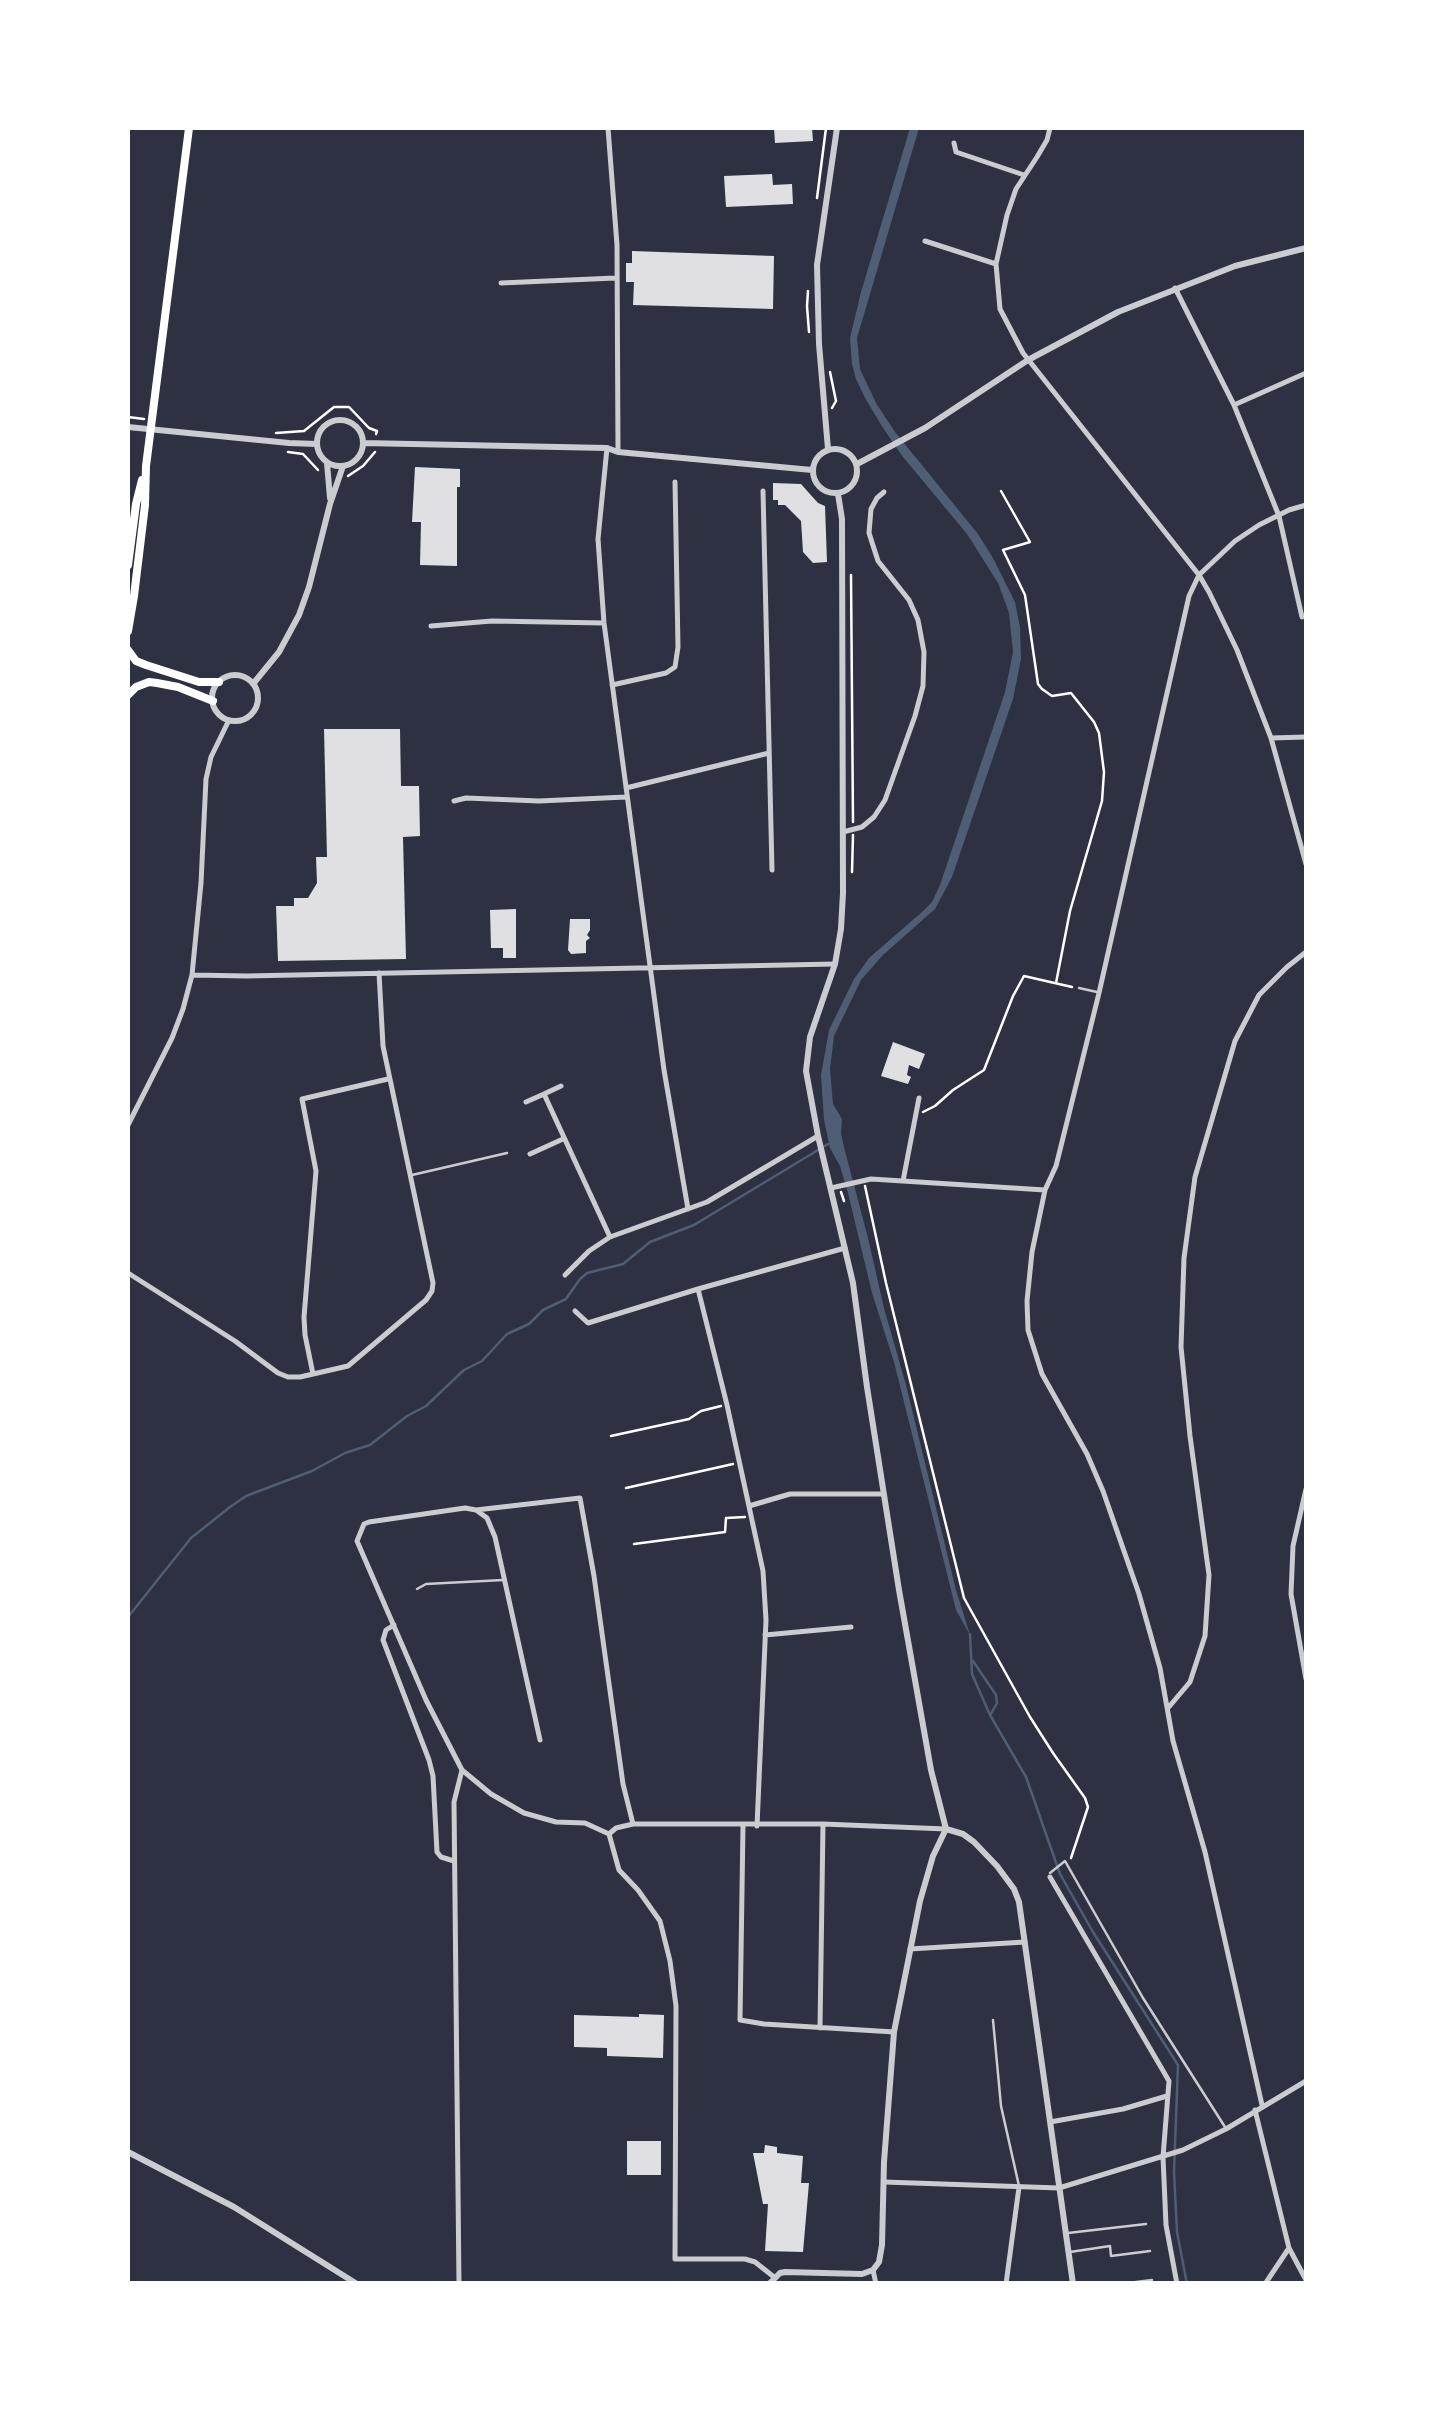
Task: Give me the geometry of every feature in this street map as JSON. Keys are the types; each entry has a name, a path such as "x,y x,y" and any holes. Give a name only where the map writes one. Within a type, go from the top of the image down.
{"main road":[{"path":"128,631 189,128"},
{"path":"128,564 146,466"},
{"path":"128,552 131,542"},
{"path":"128,650 136,661 146,665 199,682 219,682"},
{"path":"128,695 136,687 157,682 213,702"}],"street":[{"path":"608,128 616,220 618,452"},
{"path":"828,450 817,265 836,128"},
{"path":"1050,128 1047,140 1016,190 1007,215 996,264 1000,309 1019,348 1199,575 1237,650 1271,738 1306,864"},
{"path":"954,143 956,152 1024,176"},
{"path":"925,240 996,264"},
{"path":"857,464 907,438 1028,360 1118,312 1235,266 1306,248"},
{"path":"501,283 615,278"},
{"path":"1175,288 1234,405 1279,516 1302,617"},
{"path":"1234,405 1306,373"},
{"path":"253,684 280,652 299,616 343,466 357,458 363,443 357,428 342,420 322,428 317,444 328,462 343,466"},
{"path":"129,427 317,444"},
{"path":"363,443 607,448 812,470"},
{"path":"607,448 598,538 604,623 649,968 688,1209"},
{"path":"828,450 842,450 857,464 852,486 838,494 820,488 812,470 820,454 828,450"},
{"path":"328,462 330,504"},
{"path":"612,685 666,673 676,667 675,482"},
{"path":"762,491 772,870"},
{"path":"843,832 862,828 885,800 916,716 925,670 918,620 909,600 878,561 869,534 869,517 884,492"},
{"path":"609,1834 618,1870 660,1921 670,1961 676,2006 675,2259 746,2259 755,2262 772,2280 785,2272 852,2275 873,2270 882,2245 894,2032 920,1901 946,1828 931,1770 883,1494 853,1282 809,1096 807,1051 835,964 841,929 842,519 838,494"},
{"path":"1306,505 1258,525 1235,541 1199,575 1189,596 1099,992 1056,1166 1045,1190 1027,1301 1028,1330 1042,1374 1087,1454 1139,1594 1204,1852 1289,2248 1306,2280"},
{"path":"431,626 492,620 604,623"},
{"path":"228,676 239,676 253,684 258,695 254,712 239,721 218,713 213,702 219,682 228,676"},
{"path":"128,1125 184,1008 192,975 202,883 206,779 211,757 228,720"},
{"path":"1271,738 1306,737"},
{"path":"625,788 769,753"},
{"path":"454,802 474,798 626,797"},
{"path":"1166,1710 1190,1682 1206,1636 1207,1559 1182,1347 1184,1258 1195,1177 1234,1041 1259,995 1306,952"},
{"path":"192,975 835,964"},
{"path":"128,1273 288,1377 342,1368 354,1362 430,1295 433,1283 382,1038 380,973"},
{"path":"313,1374 304,1317 316,1171 302,1099 390,1079"},
{"path":"526,1102 562,1086"},
{"path":"544,1094 610,1237"},
{"path":"903,1181 919,1098"},
{"path":"530,1154 564,1139"},
{"path":"565,1276 610,1237 721,1194 819,1139"},
{"path":"831,1188 842,1189 863,1180 1045,1190"},
{"path":"575,1311 588,1323 845,1248"},
{"path":"698,1289 762,1571 765,1636 758,1826"},
{"path":"1306,1489 1293,1546 1291,1594 1306,1679"},
{"path":"749,1506 790,1494 883,1494"},
{"path":"609,1834 585,1824 524,1814 462,1770 426,1700 357,1541 368,1522 580,1498 623,1784 633,1824"},
{"path":"476,1510 492,1524 540,1740"},
{"path":"394,1625 386,1630 383,1640 429,1760 437,1852 440,1857 454,1861"},
{"path":"765,1636 851,1627"},
{"path":"460,2284 454,1802 462,1770"},
{"path":"609,1834 633,1824 823,1824 946,1828 974,1842 1014,1889 1019,1902 1072,2284"},
{"path":"820,2028 823,1824"},
{"path":"743,1826 740,2020 894,2032"},
{"path":"1051,1874 1169,2080 1166,2226 1177,2284"},
{"path":"910,1949 1025,1942"},
{"path":"884,2182 1059,2188 1184,2150 1306,2081"},
{"path":"1050,2122 1123,2110 1167,2096"},
{"path":"128,2152 234,2206 358,2284"},
{"path":"1006,2284 1020,2187"},
{"path":"1265,2284 1289,2248"},
{"path":"873,2270 876,2284"}],"lane":[{"path":"1079,988 1099,992"},
{"path":"410,1175 506,1153"},
{"path":"418,1589 426,1584 504,1580"},
{"path":"1051,1874 1063,1862 1226,2128"},
{"path":"993,2020 1000,2106 1020,2187"},
{"path":"1066,2233 1146,2224"},
{"path":"1068,2252 1110,2246 1111,2256 1150,2251"},
{"path":"1120,2284 1152,2280"}],"path":[{"path":"828,360 836,401"},
{"path":"301,432 334,407 350,407 369,428 377,431 374,442"},
{"path":"1001,491 1030,542 1003,550 1025,595 1038,684 1052,696 1071,694 1094,722 1104,772 1102,802 1070,911 1056,983"},
{"path":"852,579 853,830"},
{"path":"916,1115 936,1106 984,1070 1024,976 1079,988"},
{"path":"863,1180 964,1598 1030,1716 1088,1807 1072,1858 1063,1862"},
{"path":"842,1189 844,1201"},
{"path":"611,1436 689,1419 701,1411 727,1405"},
{"path":"626,1488 740,1462"},
{"path":"634,1544 724,1532 726,1518 751,1516"}],"water":[{"path":"910,128 919,128 857,338 860,369 895,432 993,558 1015,602 1021,659 1013,699 952,877 935,909 861,980 834,1036 830,1069 833,1104 842,1119 844,1147 970,1635 956,1610 848,1193 830,1148 821,1075 829,1030 854,979 869,958 932,902 940,885 1005,692 1013,652 1009,613 998,583 967,534 883,428 865,398 852,364 850,338 861,292"}],"building":[{"path":"774,128 812,128 813,141 775,143"},
{"path":"772,174 773,185 792,184 793,204 726,207 724,176"},
{"path":"632,251 774,256 773,309 633,305 634,282 626,282 626,263 632,263"},
{"path":"415,467 460,469 457,566 420,565 421,522 412,522"},
{"path":"773,483 801,484 825,506 827,562 813,563 803,552 801,521 785,505 773,500"},
{"path":"324,729 400,729 401,786 419,786 420,836 403,837 406,959 278,961 276,906 294,906 294,898 308,898 317,883 316,857 327,857"},
{"path":"516,909 516,958 503,958 503,948 491,948 490,910"},
{"path":"570,919 590,919 586,953 571,954 568,950"},
{"path":"893,1042 925,1054 919,1069 909,1065 908,1084 881,1076"},
{"path":"574,2015 664,2015 663,2058 607,2056 607,2048 574,2047"},
{"path":"627,2141 661,2141 661,2175 627,2175"},
{"path":"765,2145 777,2147 777,2153 803,2156 801,2183 809,2183 803,2252 765,2251 768,2204 763,2204 753,2153 764,2153"}],"waterway":[{"path":"128,1617 191,1538 246,1496 370,1445 426,1406 464,1370 482,1361 507,1334 566,1299 587,1273 623,1264 650,1242 694,1225 828,1144"},
{"path":"970,1634 972,1674 990,1715 1026,1777 1060,1874 1178,2065 1174,2172 1177,2232 1187,2284"},
{"path":"973,1661 996,1695 997,1703 991,1714"}]}
